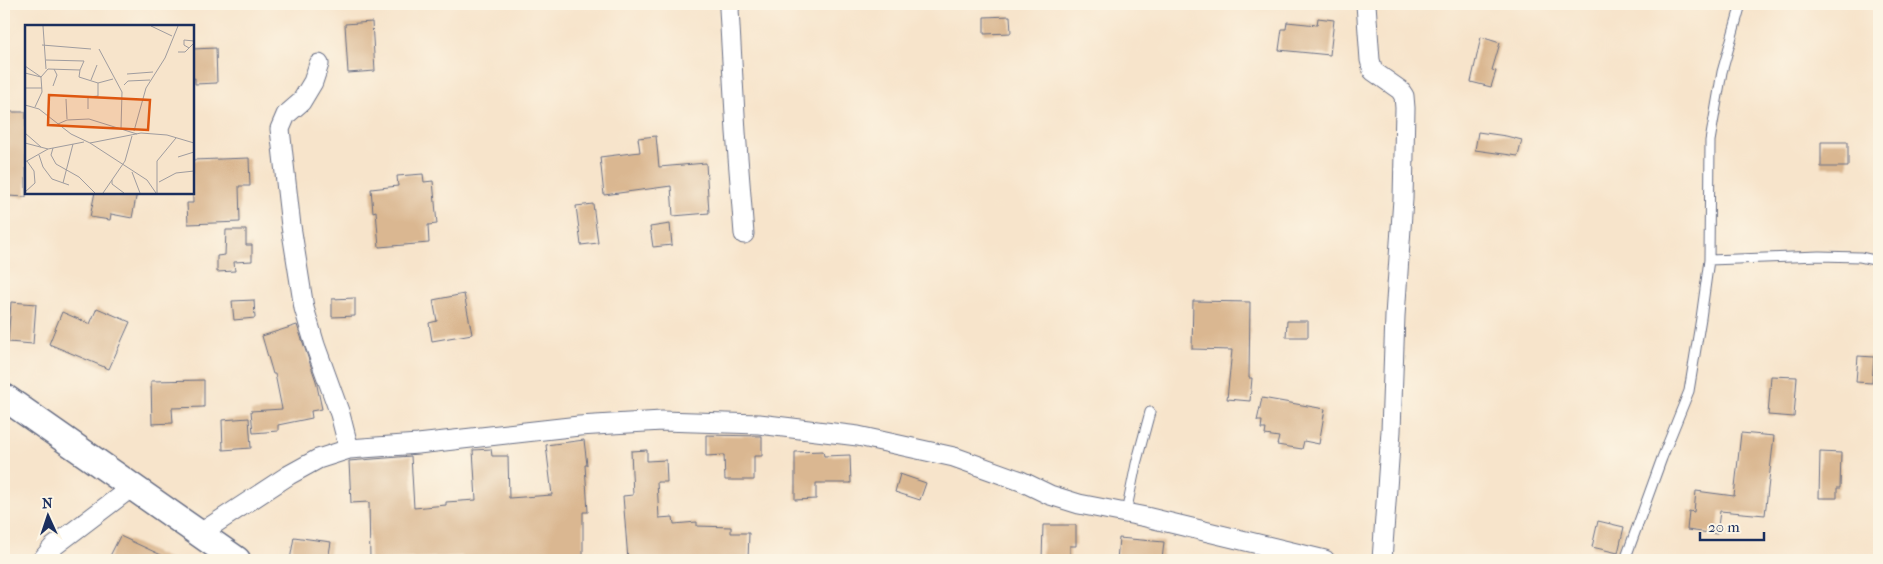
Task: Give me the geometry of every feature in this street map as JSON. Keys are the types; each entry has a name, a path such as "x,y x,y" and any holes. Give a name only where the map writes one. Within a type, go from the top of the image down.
{"street":[{"path":"731,4 736,132 744,234"},
{"path":"1366,4 1370,60 1373,71 1400,90 1404,96 1405,108 1403,199 1382,560"},
{"path":"319,64 313,82 300,102 286,115 280,129 291,226 304,308 340,414 349,449"},
{"path":"4,397 236,560"},
{"path":"199,534 289,475 318,459 349,449 418,444 579,426 662,421 759,424 858,436 954,457 1021,481 1050,495 1079,504 1126,513 1325,560"},
{"path":"42,560 53,547 132,487"}],"lane":[{"path":"1626,560 1658,467 1689,391 1709,260 1710,141 1722,72 1741,4"},
{"path":"1709,260 1819,256 1860,257 1879,261"},
{"path":"1126,513 1136,464 1150,412"}],"building":[{"path":"1010,16 1011,33 984,34 984,17"},
{"path":"1318,18 1334,20 1330,55 1279,50 1282,29 1286,29 1287,22 1317,25"},
{"path":"372,22 375,71 348,73 345,24"},
{"path":"1481,37 1500,43 1492,70 1496,71 1491,87 1471,82"},
{"path":"216,48 217,83 195,84 194,49"},
{"path":"4,112 25,112 26,197 8,196 8,190 4,189 7,138 4,138"},
{"path":"1478,132 1522,140 1518,156 1475,150"},
{"path":"656,136 659,167 706,163 709,213 673,216 671,186 604,195 600,157 640,152 638,138"},
{"path":"1821,142 1848,142 1848,167 1821,167"},
{"path":"249,158 250,186 239,186 240,222 188,224 187,203 193,203 194,194 194,160"},
{"path":"423,174 424,182 433,181 437,224 428,225 429,243 379,247 376,211 373,212 371,189 398,186 397,176"},
{"path":"95,194 137,194 132,218 111,214 110,220 90,217"},
{"path":"593,204 598,243 581,245 576,206"},
{"path":"670,224 672,245 653,247 650,227"},
{"path":"226,230 246,230 246,245 252,245 252,261 234,262 235,271 217,272 217,256 225,255"},
{"path":"464,294 472,334 432,341 429,323 437,321 433,300"},
{"path":"355,298 355,316 332,317 332,299"},
{"path":"254,300 255,318 234,320 232,301"},
{"path":"1193,301 1250,302 1249,378 1252,378 1250,401 1227,399 1232,350 1192,349"},
{"path":"11,302 36,304 33,344 8,342"},
{"path":"97,308 130,322 109,369 49,344 62,312 90,324"},
{"path":"1287,321 1308,321 1308,337 1286,337"},
{"path":"297,325 316,381 322,409 311,411 312,418 278,425 278,431 253,433 251,411 282,409 275,374 273,374 262,336"},
{"path":"1858,356 1874,357 1872,383 1856,382"},
{"path":"1771,376 1797,377 1794,417 1768,415"},
{"path":"204,380 204,407 172,408 173,423 152,424 151,381"},
{"path":"1262,398 1325,409 1319,444 1304,441 1302,449 1277,445 1279,437 1265,435 1266,429 1261,429 1262,421 1257,421"},
{"path":"249,418 251,448 223,450 222,420"},
{"path":"1741,433 1774,436 1765,515 1720,511 1717,534 1687,530 1689,511 1694,512 1696,491 1734,496"},
{"path":"706,435 762,436 762,456 754,456 754,480 725,480 724,455 706,456"},
{"path":"584,440 587,465 585,465 588,512 583,512 583,560 463,560 462,556 370,560 369,502 351,503 349,461 411,456 414,508 446,505 446,502 476,500 473,450 491,449 492,456 508,456 509,498 552,495 546,445"},
{"path":"647,450 647,461 666,460 667,482 657,482 659,518 673,517 674,524 697,522 697,526 731,527 731,533 749,533 748,560 628,560 623,496 633,495 631,451"},
{"path":"823,451 824,456 850,455 851,483 816,483 816,499 795,500 795,452"},
{"path":"1820,452 1841,453 1840,488 1837,488 1837,498 1819,498"},
{"path":"900,474 926,483 920,500 895,492"},
{"path":"1598,521 1624,527 1618,553 1592,547"},
{"path":"1043,525 1076,525 1076,546 1070,546 1070,560 1042,560"},
{"path":"120,536 172,560 108,560"},
{"path":"294,537 331,542 328,560 290,560"},
{"path":"1119,538 1164,542 1162,560 1117,560"}]}
